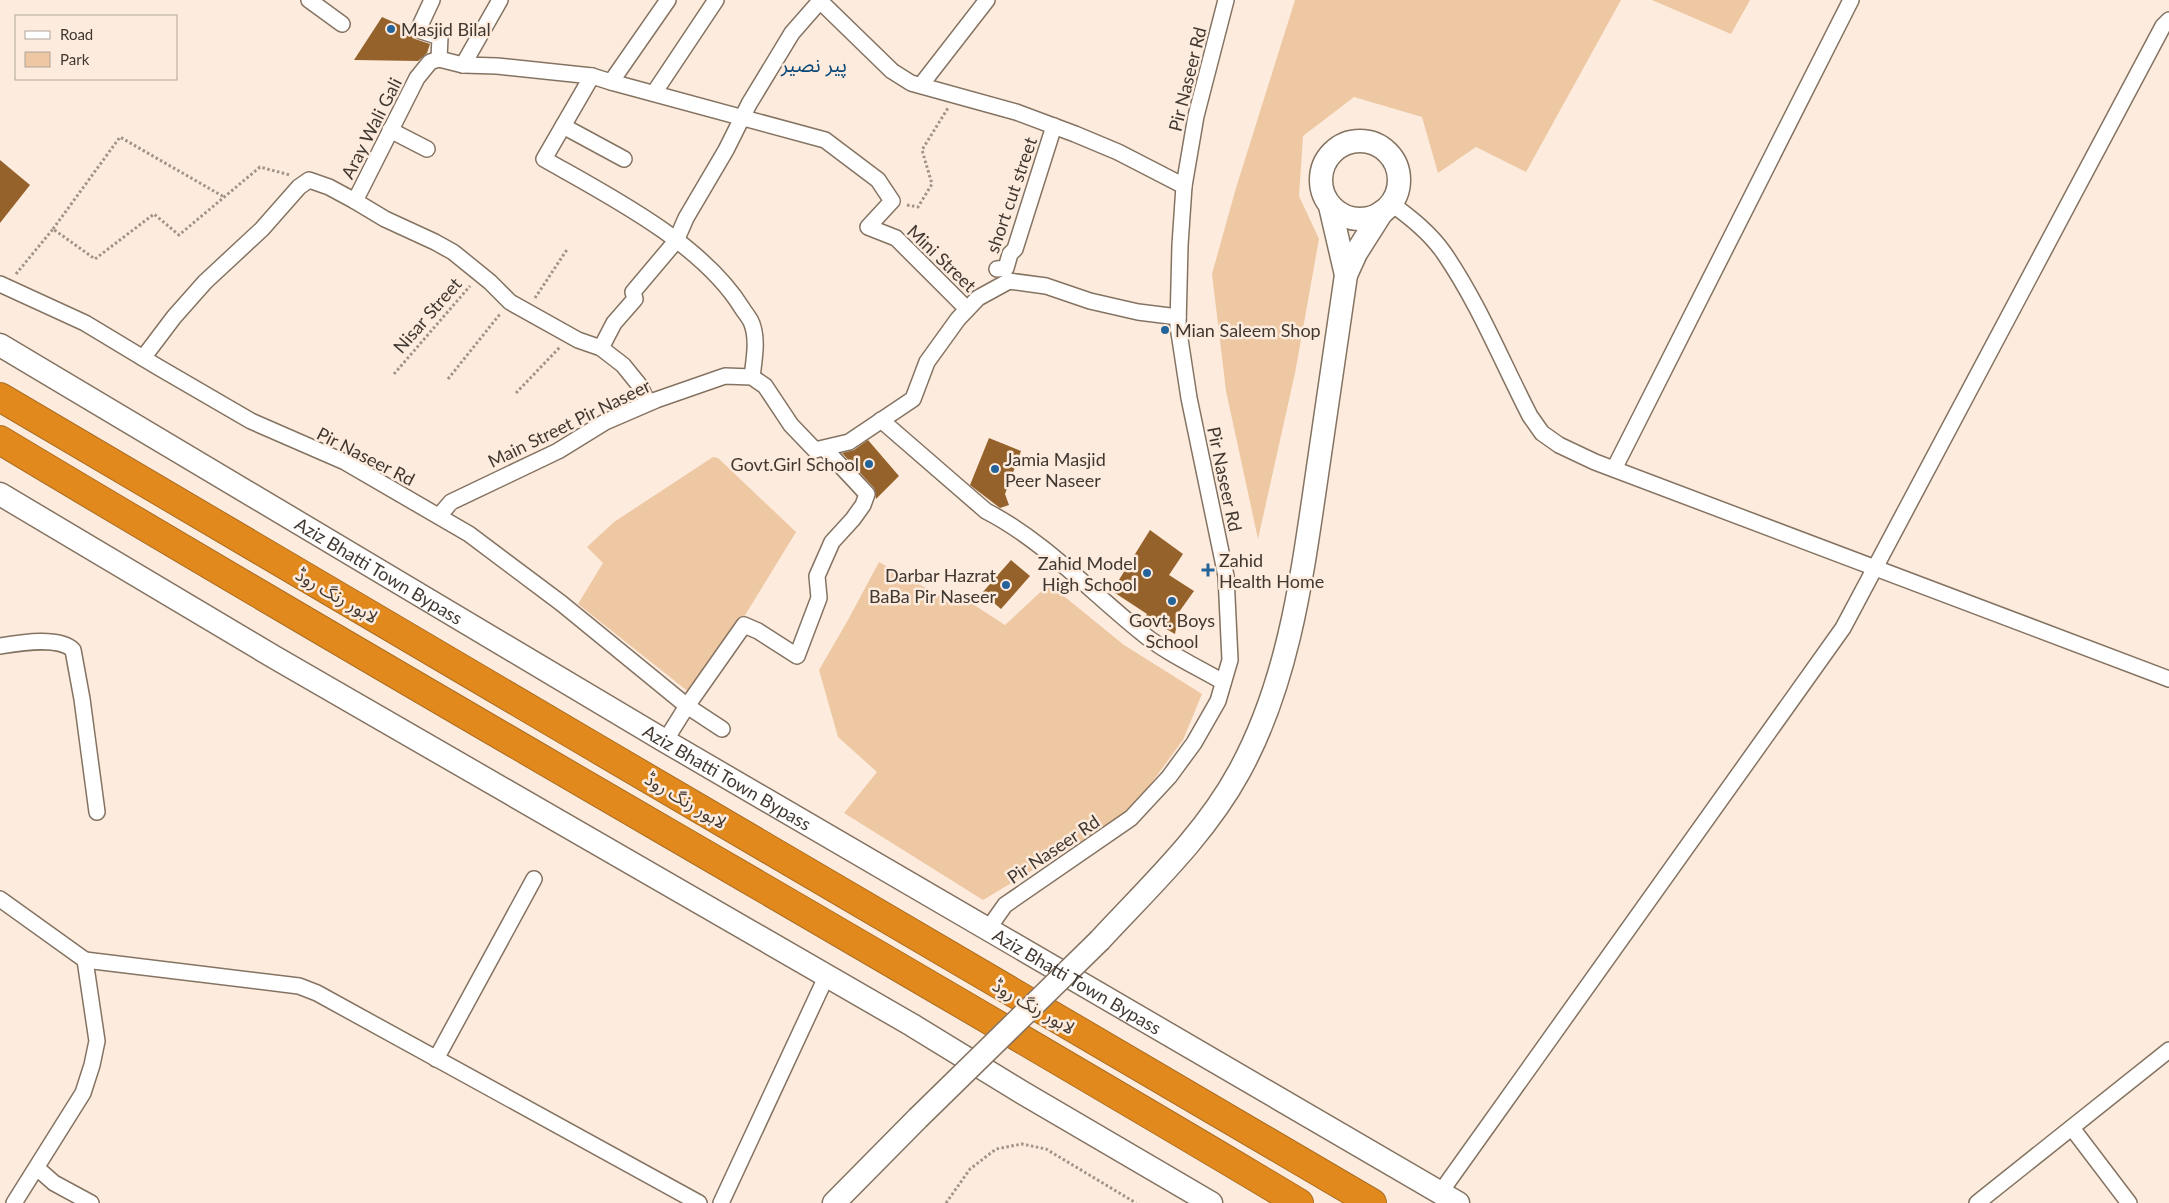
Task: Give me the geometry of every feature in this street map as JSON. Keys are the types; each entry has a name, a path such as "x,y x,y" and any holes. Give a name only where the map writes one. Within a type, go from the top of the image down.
{"highway":[{"name":"لاہور رنگ روڈ","path":"0,397 579,736 890,922 1372,1203"},
{"name":"لاہور رنگ روڈ","path":"0,440 332,638 1148,1112 1299,1203"}],"street":[{"path":"309,0 342,24"},
{"path":"432,0 418,30 440,37 439,60 463,65 496,66 592,76 825,140 878,180 892,201"},
{"path":"463,65 500,0"},
{"path":"611,82 668,0"},
{"path":"654,93 716,0"},
{"path":"601,348 614,323 635,298 633,292 676,241 686,218 792,33 819,0 892,71 911,83 957,95 1054,126 1118,152 1184,186"},
{"path":"921,85 987,0"},
{"name":"Pir Naseer Rd","path":"988,928 1005,905 1131,818 1169,777 1194,743 1218,700 1230,660 1226,576 1189,398 1178,317 1184,186 1196,116 1226,0"},
{"path":"1614,470 1851,0"},
{"path":"1449,1198 1843,628 2158,35 2169,20"},
{"name":"Aray Wali Gali","path":"309,180 329,187 355,201 417,78 430,62 439,60"},
{"path":"592,76 544,160 599,188 676,241 731,290 752,324 755,345 752,377 765,386 792,425 814,450 826,449 849,442 912,399 927,362 967,309 978,298 1009,281 1046,286 1090,301 1138,312 1178,317"},
{"path":"562,126 624,159"},
{"name":"short cut street","path":"997,269 1006,268 1010,254 1015,249 1054,126"},
{"path":"390,130 427,149"},
{"path":"834,1203 1100,940 1186,848 1214,812 1240,772 1274,692 1302,578 1346,275 1356,253 1387,208 1398,186 1398,167 1392,156 1382,147 1371,142 1359,140 1346,143 1335,149 1327,159 1322,170 1321,183 1324,195 1330,206 1346,275"},
{"path":"143,358 174,317 205,282 262,229 299,187 309,180"},
{"path":"355,201 386,219 453,252 510,302 571,335 601,348 623,366 640,386 648,403"},
{"name":"Mini Street","path":"892,201 868,227 896,238 967,309"},
{"path":"1330,206 1349,218 1361,219 1372,218 1387,208"},
{"path":"1387,208 1418,225 1444,253 1471,298 1524,404 1542,433 1559,445 1614,470 2169,678"},
{"name":"Pir Naseer Rd","path":"3,285 86,323 250,421 344,462 469,534 561,603 687,706 722,729"},
{"name":"Aziz Bhatti Town Bypass","path":"0,345 665,741 1449,1198"},
{"name":"Main Street Pir Naseer","path":"439,516 451,502 558,452 605,422 648,403 725,376 752,377"},
{"path":"881,420 986,511 1000,518 1039,547 1144,635 1223,682"},
{"path":"665,741 687,706 744,625 758,631 797,656 819,598 818,576 832,542 858,512 867,494 826,449"},
{"path":"0,494 265,652 827,976 1211,1203"},
{"path":"0,646 26,642 50,642 68,645 73,650 82,699 97,812"},
{"path":"436,1059 534,879"},
{"path":"0,899 85,960 299,986 317,993 699,1203"},
{"path":"14,1203 37,1168 42,1155 84,1093 97,1041 85,960"},
{"path":"721,1203 827,976"},
{"path":"1977,1203 2169,1050"},
{"path":"2072,1128 2129,1203"},
{"path":"37,1168 54,1182 91,1203"}],"path":[{"path":"892,201 918,207 932,184 922,150 957,95"},
{"path":"3,285 52,230 120,137 224,197"},
{"path":"52,230 95,259 154,214 179,235 260,167 309,180"},
{"path":"527,311 568,248"},
{"name":"Nisar Street","path":"394,374 480,274"},
{"path":"448,379 510,302"},
{"path":"516,393 571,335"},
{"path":"946,1203 970,1169 976,1164 996,1149 1022,1144 1046,1149 1136,1203"}],"green space":[{"path":"1295,0 1621,0 1526,172 1476,147 1438,173 1422,117 1354,97 1303,136 1299,196 1319,239 1295,373 1258,539 1226,391 1212,274 1236,188"},
{"path":"1652,0 1750,0 1731,34"},
{"path":"713,457 718,458 796,532 695,697 578,604 603,563 587,547 614,522"},
{"path":"879,562 951,602 968,601 1005,625 1049,584 1124,645 1202,694 1183,740 1130,812 983,900 844,813 877,772 838,737 819,670"}],"building":[{"name":"Masjid Bilal","path":"382,17 409,29 411,36 415,39 430,44 427,53 418,61 354,60"},
{"path":"0,160 30,185 0,223"},
{"name":"Jamia Masjid Peer Naseer","path":"989,438 1021,451 1005,494 1009,505 1000,508 970,485"},
{"name":"Govt.Girl School","path":"868,440 899,476 876,499 874,488 842,453 854,450"},
{"name":"Zahid Model High School","path":"1150,530 1183,554 1169,575 1194,591 1179,612 1175,634 1145,617 1147,614 1112,591"},
{"name":"Darbar Hazrat BaBa Pir Naseer","path":"1011,560 1030,576 1001,609 982,593"}],"place":[{"name":"Masjid Bilal","path":"391,29"},
{"name":"Mian Saleem Shop","path":"1165,330"},
{"name":"Govt.Girl School","path":"869,464"},
{"name":"Jamia Masjid Peer Naseer","path":"995,469"},
{"name":"Zahid Health Home","path":"1208,570"},
{"name":"Zahid Model High School","path":"1147,573"},
{"name":"Darbar Hazrat BaBa Pir Naseer","path":"1006,585"},
{"name":"Govt. Boys School","path":"1172,601"}],"district":[{"name":"پیر نصیر","path":"814,64"}]}
